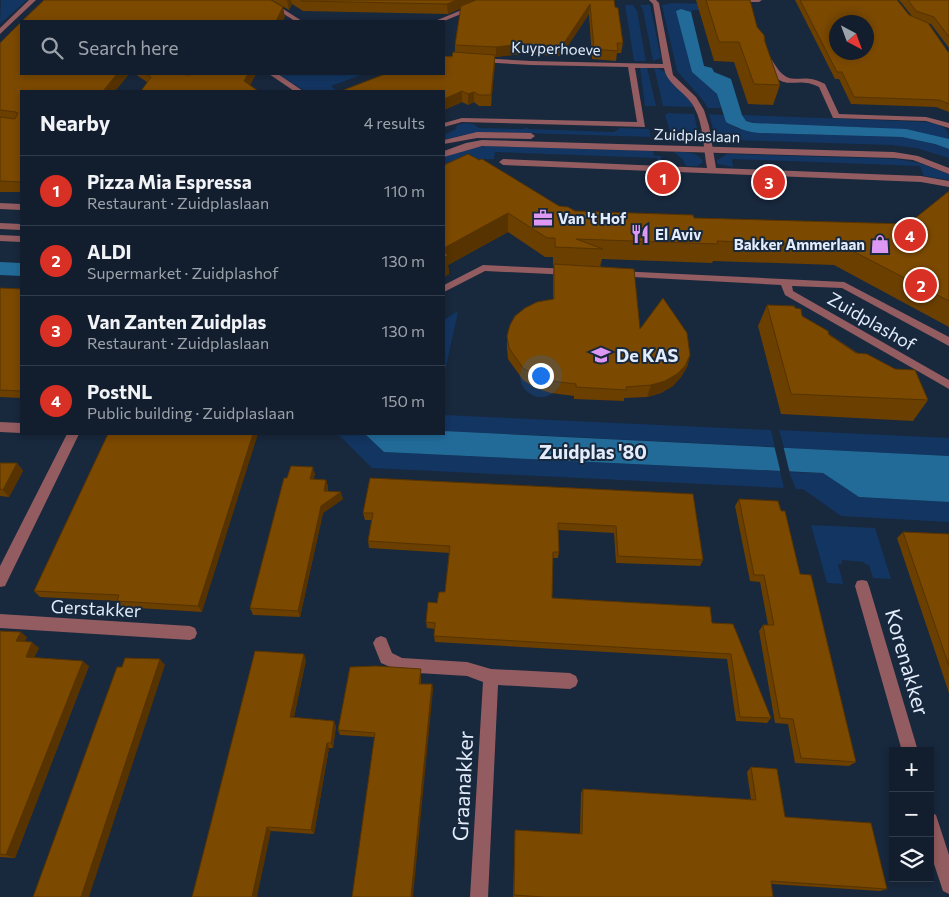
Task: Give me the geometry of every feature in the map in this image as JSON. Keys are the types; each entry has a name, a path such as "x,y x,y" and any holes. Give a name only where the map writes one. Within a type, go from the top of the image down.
{"street":[{"path":"0,32 33,0"},
{"path":"264,0 297,20"},
{"path":"441,20 492,0"},
{"path":"652,0 656,4 669,75 675,83 690,94 702,112 712,170"},
{"path":"712,0 748,5 759,0"},
{"path":"0,32 11,32"},
{"path":"767,56 775,76 780,79 810,81 822,86 836,116 926,119 949,126"},
{"name":"Kuyperhoeve","path":"445,58 531,63 667,66"},
{"name":"Zuidplaslaan","path":"445,125 462,120 642,125 631,64"},
{"path":"274,75 294,90"},
{"name":"Zuidplaslaan","path":"445,142 464,136 488,134 894,155 915,158 949,171"},
{"name":"Zuidplaslaan","path":"445,154 482,143 897,148 922,152 949,161"},
{"name":"Zuidplaslaan","path":"503,162 921,179 949,184"},
{"path":"0,206 20,207"},
{"path":"0,226 20,227"},
{"path":"0,238 20,239"},
{"path":"445,288 483,268 585,273"},
{"name":"Zuidplashof","path":"604,274 844,285 949,342"},
{"name":"Zuidplashof","path":"784,282 789,293 949,385"},
{"path":"0,427 20,428"},
{"path":"0,581 73,435"},
{"name":"Korenakker","path":"862,586 909,747"},
{"name":"Gerstakker","path":"0,621 190,632"},
{"path":"382,643 386,658 402,665 467,669 491,677 570,681"},
{"name":"Graanakker","path":"479,897 491,677"},
{"path":"934,834 949,885"}],"shaded area":[{"path":"1,0 27,0 0,24"},
{"path":"672,3 740,5 742,11 693,10 691,12 681,9 692,72 717,94 721,108 708,108 677,71 662,5"},
{"path":"625,5 633,5 637,11 646,61 634,61"},
{"path":"640,5 650,5 661,58 653,61 643,10"},
{"path":"681,9 691,12 704,66 712,68 714,72 731,79 742,115 746,121 753,123 906,129 949,139 949,149 902,137 759,133 746,131 726,122 717,94 692,72 676,11"},
{"path":"640,67 647,67 656,106 645,106"},
{"path":"654,67 665,72 693,107 663,106"},
{"path":"280,75 361,75 331,86 336,90 303,90"},
{"path":"668,113 694,114 698,133 690,138 672,138 665,115"},
{"path":"709,114 724,115 726,120 734,126 759,133 902,137 949,149 949,158 916,148 891,145 729,140 714,133"},
{"path":"742,115 925,122 945,128 949,139 882,128 753,123 745,120"},
{"path":"465,123 473,124 479,128 524,129 528,127 528,129 614,132 620,128 649,129 651,137 495,132 463,135 445,140 445,134 456,129 457,125"},
{"path":"484,146 653,151 654,156 661,156 662,165 658,165 657,158 495,152 494,159 466,159 445,166 445,157 462,150"},
{"path":"674,152 698,155 703,162 698,166 686,166 683,160"},
{"path":"727,154 897,159 919,163 949,174 949,180 924,176 920,166 732,159 733,167 718,164 716,161"},
{"path":"0,262 20,263 20,276 0,275"},
{"path":"458,311 445,371 445,319"},
{"path":"445,415 771,430 775,447 445,431"},
{"path":"779,430 949,438 949,456 784,448"},
{"path":"445,431 949,456 949,502 859,497 823,473 384,452 366,435 445,435"},
{"path":"339,435 366,435 384,452 780,471 784,488 372,468"},
{"path":"789,472 823,473 859,497 949,502 949,522 841,516 803,489 796,489"},
{"path":"811,525 875,528 891,579 873,578 869,565 864,562 842,560 842,564 838,564 843,584 827,583"}],"pier":[{"path":"774,445 783,445 790,474 781,474"}],"building":[{"path":"44,0 271,0 283,7 276,20 23,20"},
{"path":"300,0 457,0 447,4"},
{"path":"476,0 614,0 615,7 618,8 623,43 617,43 618,51 594,49 590,4 562,46 521,44 496,47 455,45 461,6"},
{"path":"706,0 750,0 757,27 764,35 780,85 754,84 739,42 719,42"},
{"path":"800,0 897,0 909,15 928,23 949,52 949,104 939,100 854,97 842,72 837,72 831,60 874,60 874,15 829,15 829,56"},
{"path":"908,0 949,0 949,37 934,17 916,11"},
{"path":"20,23 20,75 116,75 104,90 20,90 20,182 0,181 0,117 15,119 18,113 0,110 0,43"},
{"path":"453,52 495,55 491,95 479,95 474,92 468,94 462,91 445,99 445,90 344,90 382,75 445,75 445,56 452,57"},
{"path":"148,75 247,75 244,81 257,90 142,90 151,77"},
{"path":"468,154 479,160 482,159 559,206 568,207 575,211 693,215 694,218 908,224 949,191 949,301 843,246 717,241 718,244 576,239 603,249 555,247 555,238 547,238 508,213 445,247 445,165"},
{"path":"554,264 634,269 640,329 663,298 687,333 690,355 685,366 677,374 665,381 651,385 626,387 627,390 576,387 576,384 552,381 536,376 523,368 509,348 507,336 510,325 515,316 525,308 537,302 554,299"},
{"path":"0,288 20,289 20,391 0,390"},
{"path":"767,305 794,306 801,309 802,316 828,331 829,335 856,353 867,354 895,369 915,370 928,400 791,394"},
{"path":"108,435 253,435 198,606 117,601 119,595 34,591"},
{"path":"0,463 17,463 3,490 0,489"},
{"path":"291,466 313,467 310,479 326,480 324,491 341,492 321,506 298,611 250,608 284,478 287,478"},
{"path":"370,478 693,494 703,560 618,556 616,526 558,523 559,552 553,552 552,598 710,607 712,623 733,624 771,718 740,717 731,654 434,636 435,623 426,622 428,602 437,603 439,592 445,592 450,546 368,541 373,513 363,513"},
{"path":"739,499 778,501 781,511 785,511 800,574 811,575 856,762 801,758 793,719 780,718 763,625 774,625 764,575 754,575"},
{"path":"903,532 949,534 949,666"},
{"path":"0,631 21,632 16,641 32,642 26,657 83,661 6,855 0,854"},
{"path":"255,651 304,654 290,717 334,721 331,743 327,743 311,830 267,827 252,897 192,897"},
{"path":"125,658 160,659 81,897 33,897 117,667 122,667"},
{"path":"376,666 421,669 419,684 432,684 411,897 352,897 375,733 338,730 350,667"},
{"path":"751,767 777,769 785,817 871,823 887,889 771,881 773,897 543,897 514,895 515,830 582,834 583,789 756,800"}],"place":[{"name":"Pizza Mia Espressa","path":"663,178"},
{"name":"Van Zanten Zuidplas","path":"769,182"},
{"name":"Van 't Hof","path":"543,218"},
{"name":"El Aviv","path":"640,234"},
{"name":"PostNL","path":"910,235"},
{"name":"Bakker Ammerlaan","path":"880,244"},
{"name":"ALDI","path":"921,285"},
{"name":"De KAS","path":"601,355"}],"district":[{"name":"Zuidplas '80","path":"593,451"}]}
